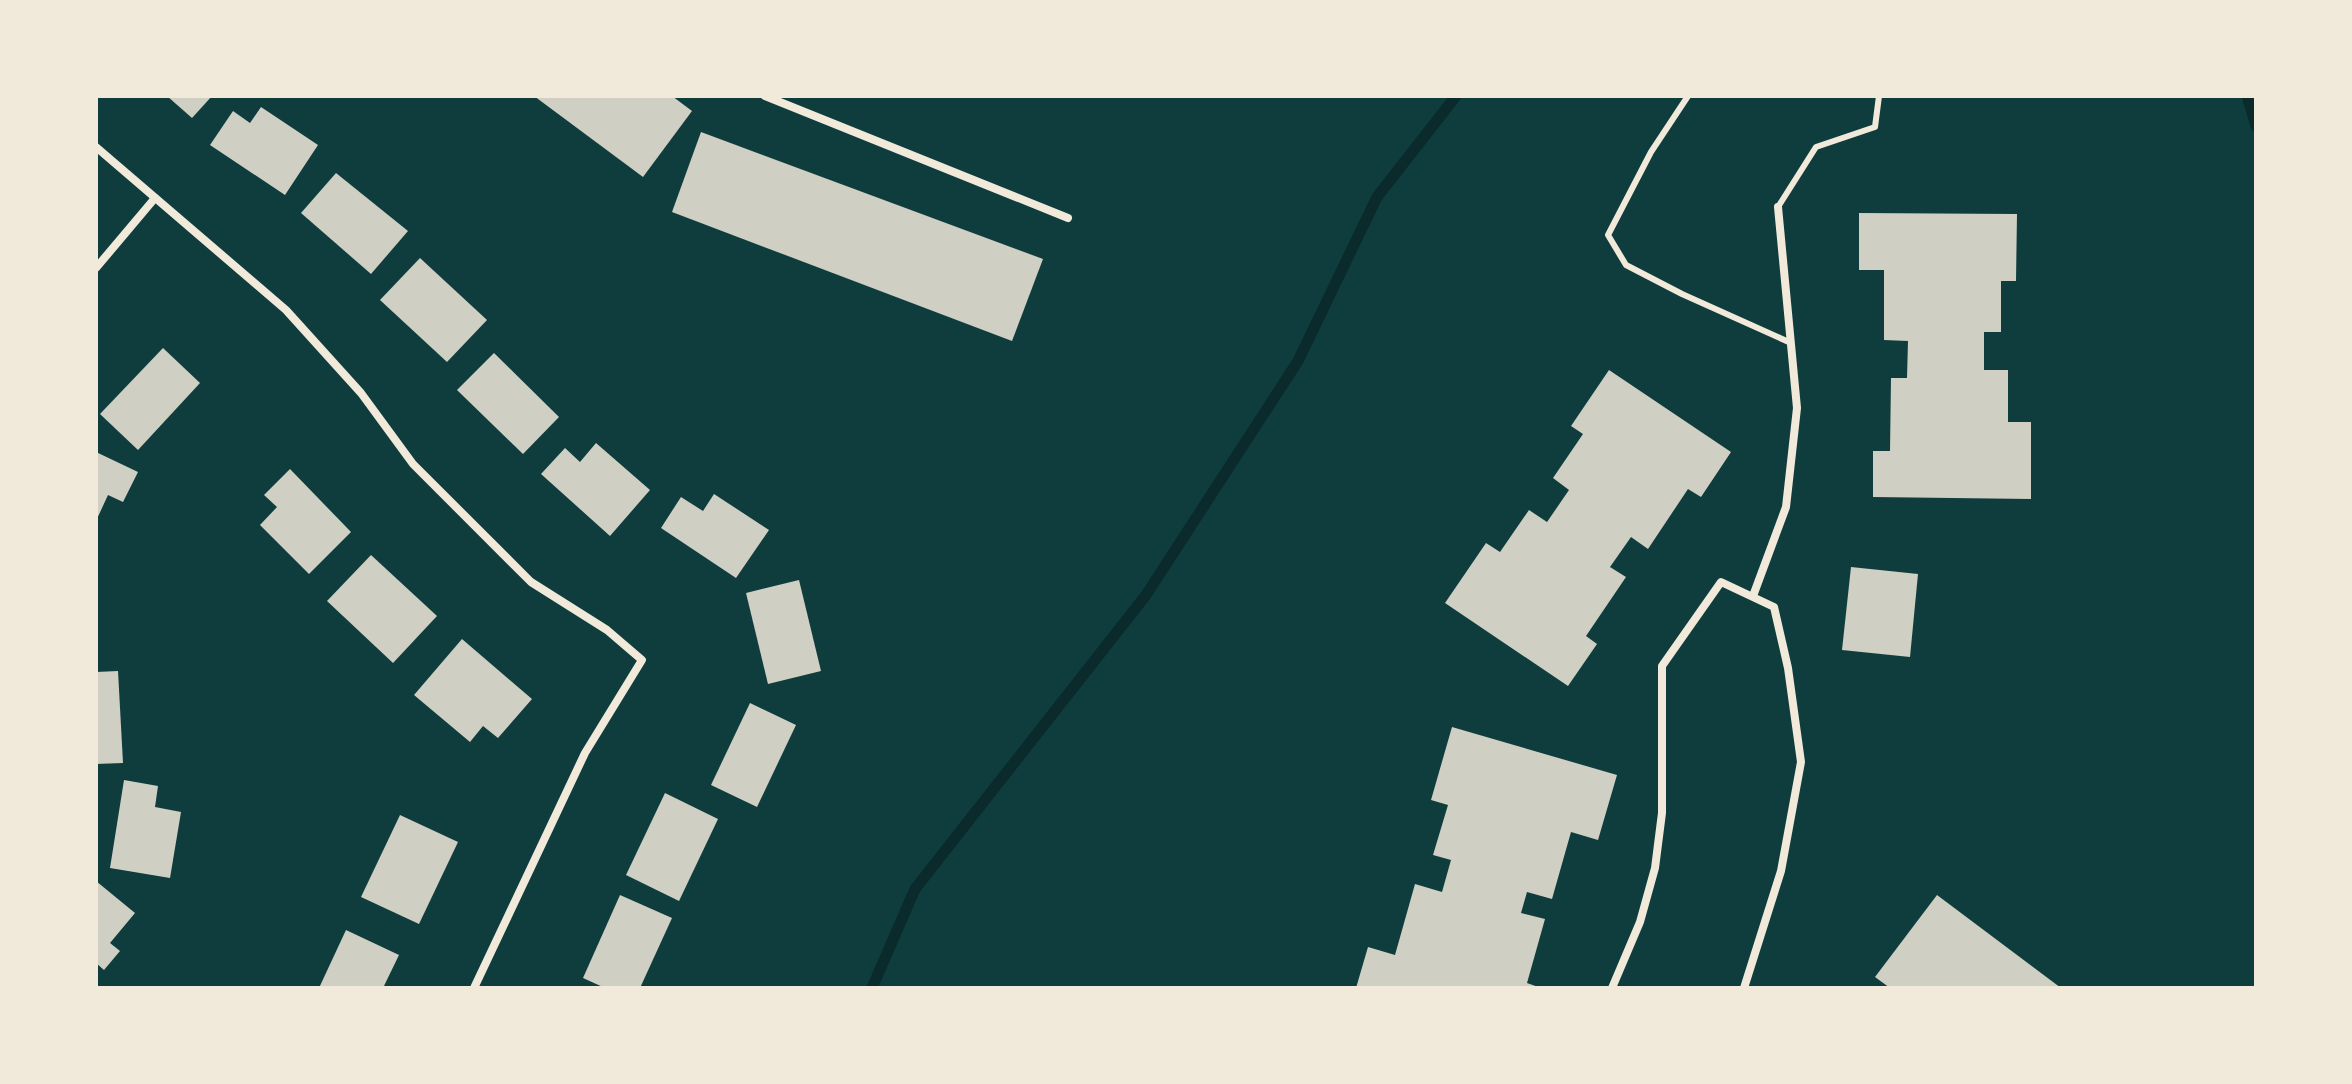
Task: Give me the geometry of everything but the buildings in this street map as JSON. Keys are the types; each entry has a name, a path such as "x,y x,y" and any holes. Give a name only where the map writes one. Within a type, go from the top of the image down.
{"street":[{"path":"765,96 1068,218"},
{"path":"96,147 286,310 361,393 413,464 531,582 607,630 642,660 585,753 474,988"},
{"path":"96,268 155,198"},
{"path":"1753,596 1786,507 1797,408 1778,207"},
{"path":"1612,988 1640,922 1655,868 1662,813 1662,666 1721,582 1774,607 1788,668 1801,762 1781,871 1744,988"}],"lane":[{"path":"1688,96 1651,152 1608,235 1626,265 1791,343"},
{"path":"1778,207 1816,147 1875,127 1879,96"}],"waterway":[{"path":"872,988 915,889 1146,595 1298,361 1377,197 1456,96"},
{"path":"2247,96 2256,126"}]}
